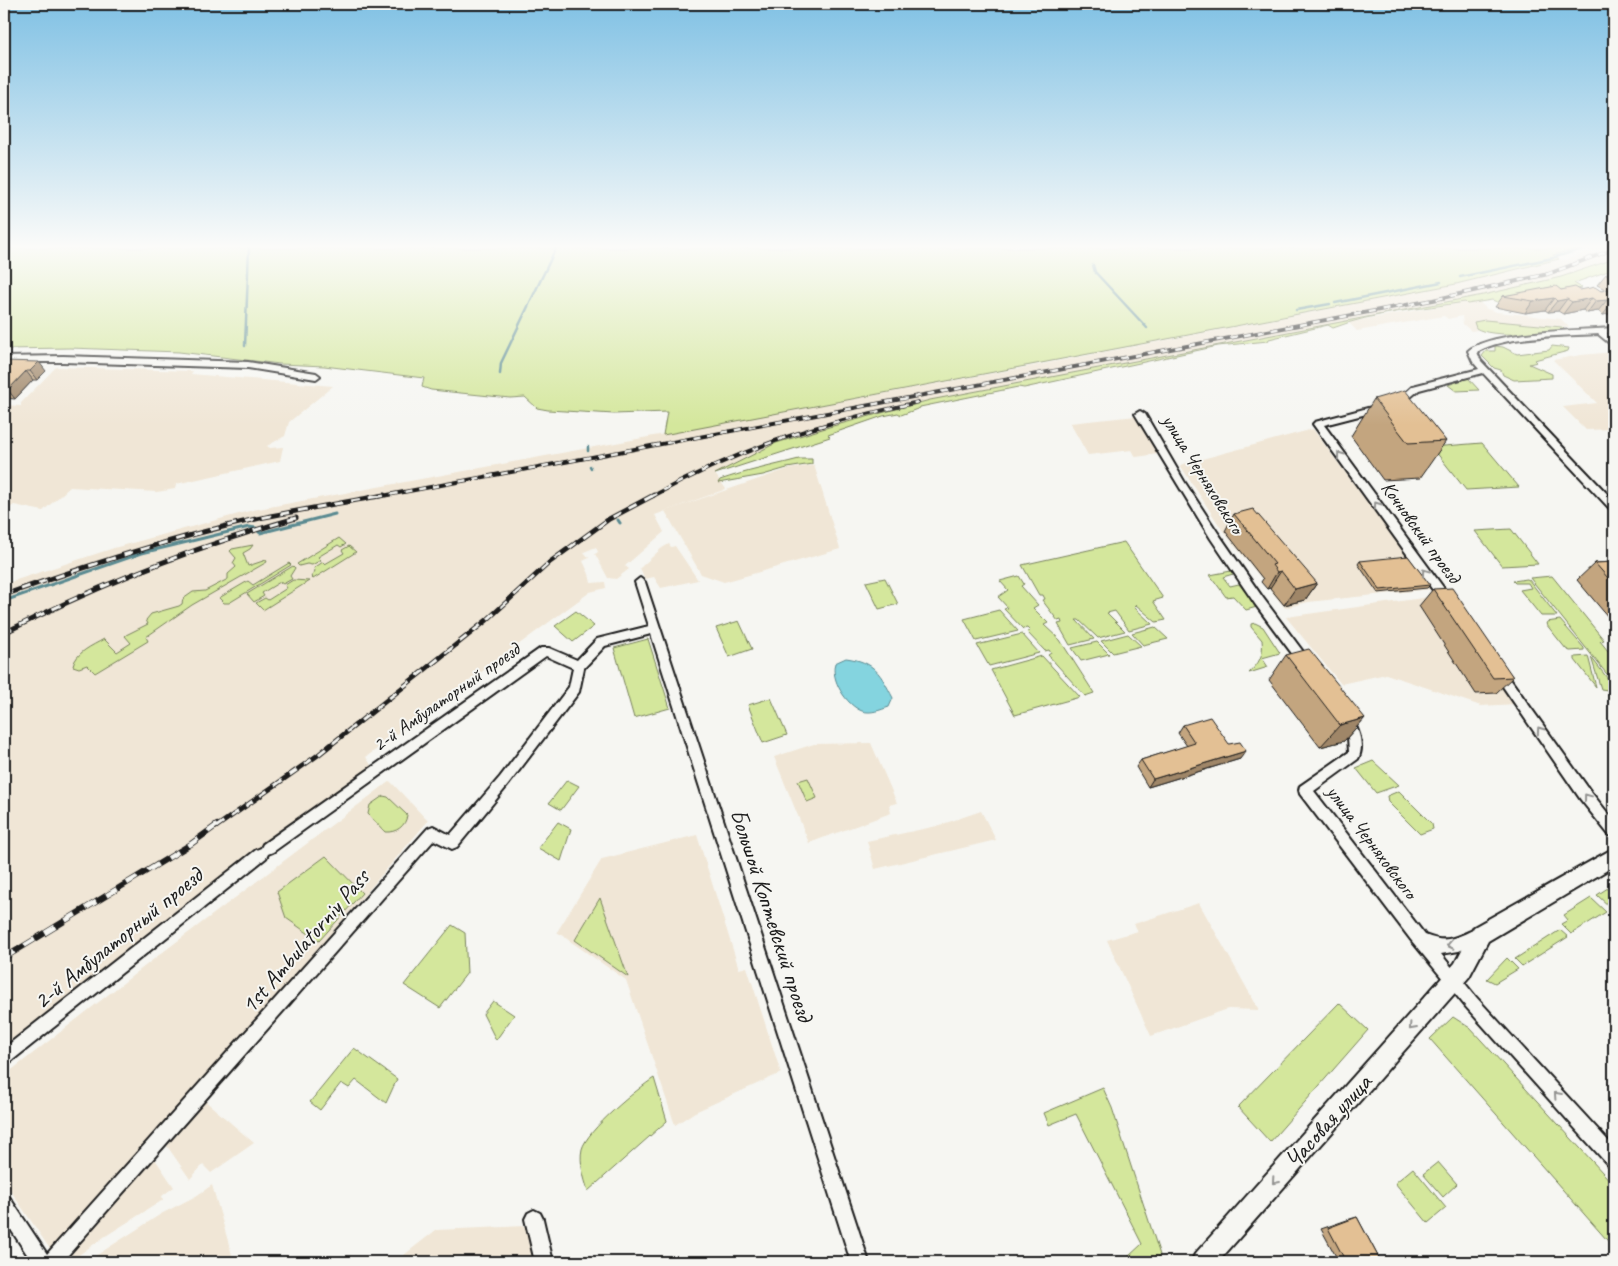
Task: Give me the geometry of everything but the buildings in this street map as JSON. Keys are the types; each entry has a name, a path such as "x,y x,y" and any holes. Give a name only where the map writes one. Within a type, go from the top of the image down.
{"street":[{"path":"1614,330 1503,340 1478,346 1474,348 1472,354 1484,370 1614,506"},
{"path":"1600,332 1614,344"},
{"path":"4,360 63,359 248,365 316,376"},
{"name":"Кочновский проезд","path":"1452,608 1318,424 1399,403 1409,392 1416,388 1484,370"},
{"name":"улица Черняховского","path":"1140,414 1200,513 1269,616 1310,670"},
{"name":"Большой Коптевский проезд","path":"640,582 860,1262"},
{"path":"579,666 601,642 655,629"},
{"name":"2-й Амбулаторный проезд","path":"4,1058 264,851 546,651 579,666"},
{"path":"1491,661 1586,796 1614,831"},
{"name":"1st Ambulatorniy Pass","path":"51,1262 433,832 452,843 504,781 575,689 579,666"},
{"name":"улица Черняховского","path":"1340,714 1356,738 1357,747 1354,755 1305,790 1419,939 1453,980 1614,1159"},
{"path":"1419,939 1433,948 1450,947 1481,934 1614,856"},
{"name":"Часовая улица","path":"1203,1262 1462,970 1481,934"},
{"path":"4,1204 42,1262"},
{"path":"534,1219 544,1262"}],"shaded area":[{"path":"1337,307 1419,307 930,400 776,443 715,474 726,489 655,515 664,532 625,566 629,569 616,579 608,578 595,554 598,552 596,547 584,552 589,558 583,561 591,583 605,582 606,588 590,592 366,757 373,768 295,824 4,1057 4,584 114,548 253,510 1038,365"},
{"path":"1435,307 1485,307 1497,312 1561,319 1569,327 1481,320 1476,321 1475,328 1478,330 1471,331 1463,324 1462,316 1448,319 1444,316 1357,331 1348,322"},
{"path":"1614,352 1614,429 1586,430 1563,407 1597,403 1553,360"},
{"path":"56,367 193,371 191,374 333,386 289,422 285,436 267,446 270,448 283,447 280,461 176,484 175,489 157,492 70,487 43,511 14,505 4,512 4,405 21,406 21,403"},
{"path":"1136,416 1158,454 1136,457 1132,450 1088,455 1070,423"},
{"path":"1313,429 1432,589 1308,602 1285,608 1223,531 1180,465"},
{"path":"814,465 840,549 724,582 701,574 665,511 788,469"},
{"path":"669,544 671,547 675,546 698,580 661,588 654,577 645,579 640,568"},
{"path":"1437,596 1516,704 1481,706 1386,674 1341,684 1286,617"},
{"path":"871,743 897,803 889,805 891,813 809,843 774,757 814,744"},
{"path":"390,781 428,821 111,1190 50,1249 4,1181 4,1076 159,955"},
{"path":"981,811 996,840 875,869 867,841 937,826"},
{"path":"697,835 739,969 747,967 781,1073 695,1112 675,1125 626,980 557,932 602,859"},
{"path":"1199,903 1259,1010 1228,1009 1151,1036 1107,940 1138,931 1134,924"},
{"path":"203,1099 254,1143 211,1173 203,1165 190,1179 167,1146"},
{"path":"155,1159 174,1187 162,1196 163,1200 104,1237 69,1262 62,1262"},
{"path":"212,1185 234,1262 86,1262 161,1214 196,1196"},
{"path":"526,1226 535,1262 395,1262 436,1230"}],"green space":[{"path":"4,307 1335,307 663,435 667,412 614,414 548,410 537,408 525,397 510,398 431,390 422,387 424,378 179,352 70,348 4,349"},
{"path":"1419,307 1429,307 1365,318 1333,328 1328,325 1269,339 1268,341 1218,346 1024,388 1018,387 920,407 901,415 898,413 883,416 828,435 830,437 715,474 776,443 930,400"},
{"path":"1485,320 1562,327 1565,330 1532,334 1505,334 1483,331 1476,328 1474,322"},
{"path":"1495,346 1503,347 1517,354 1549,350 1552,346 1569,348 1568,351 1535,360 1537,362 1529,364 1552,374 1552,378 1514,380 1503,375 1501,370 1494,368 1482,356 1486,351 1495,351"},
{"path":"1468,378 1479,390 1456,391 1448,385"},
{"path":"1482,443 1519,487 1466,490 1432,447"},
{"path":"799,459 812,459 812,464 718,483 720,480 740,474"},
{"path":"1511,529 1538,564 1502,566 1475,531"},
{"path":"339,538 346,544 341,547 338,545 318,557 321,560 312,565 299,566 297,564"},
{"path":"1124,542 1163,598 1153,601 1166,620 1156,622 1136,605 1134,607 1152,624 1129,630 1115,611 1107,613 1125,631 1098,638 1079,620 1076,620 1094,639 1070,645 1058,624 1062,623 1061,620 1058,621 1042,600 1045,599 1043,595 1039,595 1022,565"},
{"path":"253,545 243,553 248,566 266,560 267,562 192,605 146,637 148,641 95,673 87,665 79,668 73,666 81,653 104,639 117,652 131,643 125,636 148,624 146,620 151,614 179,606 182,604 183,599 193,592 205,591 228,579 228,574 236,567 233,563 236,558 230,551"},
{"path":"349,546 356,552 313,579 311,577 315,571 314,568 344,553 342,550"},
{"path":"289,563 291,565 229,603 224,603 219,598 248,581 253,585"},
{"path":"293,566 295,568 290,576 292,579 283,584 280,582 262,593 264,596 254,602 247,594"},
{"path":"1231,571 1233,574 1223,577 1230,586 1239,584 1257,607 1246,610 1233,596 1226,597 1210,575"},
{"path":"1019,576 1024,584 1021,586 1038,605 1033,608 1048,623 1044,625 1060,640 1094,693 1085,696 1048,655 1051,653 1049,650 1045,651 1027,632 1030,631 1027,628 1023,629 1004,609 1008,608 998,597 1008,590 1000,581"},
{"path":"1552,576 1604,640 1600,641 1608,651 1614,652 1614,683 1530,578"},
{"path":"885,578 898,604 879,609 866,582"},
{"path":"1527,579 1557,616 1541,616 1520,590 1531,588 1528,583 1515,583 1513,581"},
{"path":"293,580 309,581 263,610 256,603 265,598 268,600 287,588 285,585"},
{"path":"999,610 1018,631 976,641 964,619"},
{"path":"576,611 594,626 573,642 555,626"},
{"path":"1560,620 1584,650 1570,651 1566,649 1546,624 1547,622"},
{"path":"739,621 752,649 729,657 716,628"},
{"path":"1255,623 1263,627 1280,653 1262,658 1268,667 1249,673 1258,662 1262,650 1262,640 1251,627 1251,624"},
{"path":"1155,627 1168,639 1143,645 1132,633"},
{"path":"1022,634 1039,653 989,666 977,645"},
{"path":"1128,634 1141,646 1113,653 1101,641"},
{"path":"648,639 670,708 634,718 614,648"},
{"path":"1097,642 1109,654 1081,661 1072,648"},
{"path":"1042,656 1080,697 1015,715 991,670"},
{"path":"1588,656 1596,687 1575,660 1575,657"},
{"path":"1591,657 1614,687 1614,691 1601,689"},
{"path":"771,698 787,735 763,743 748,705"},
{"path":"1373,761 1399,785 1376,793 1356,768"},
{"path":"808,778 817,798 807,802 798,781"},
{"path":"567,780 579,786 561,810 549,803"},
{"path":"1399,791 1432,824 1433,829 1420,834 1388,802 1387,796"},
{"path":"383,796 388,797 407,815 405,822 400,828 393,831 385,832 368,814 370,805"},
{"path":"558,822 571,829 561,861 538,848"},
{"path":"326,856 362,893 319,941 286,918 277,892"},
{"path":"1614,884 1614,908 1612,909 1597,895"},
{"path":"600,898 628,977 575,940"},
{"path":"1591,898 1606,912 1571,934 1561,924 1568,920 1564,915"},
{"path":"452,925 465,933 467,973 440,1008 404,985"},
{"path":"1560,930 1568,937 1522,966 1515,959"},
{"path":"1507,958 1518,969 1495,983 1487,979"},
{"path":"493,1001 514,1015 496,1040 483,1014"},
{"path":"1339,1003 1368,1030 1270,1142 1238,1107"},
{"path":"1453,1017 1470,1028 1614,1185 1614,1248 1430,1039"},
{"path":"354,1048 397,1079 386,1103 356,1080 349,1088 341,1083 320,1110 310,1102"},
{"path":"654,1078 667,1121 588,1191 581,1159 582,1149 586,1141 602,1121"},
{"path":"1103,1088 1112,1108 1160,1255 1153,1262 1132,1262 1128,1257 1142,1244 1076,1114 1049,1125 1044,1113"},
{"path":"1438,1162 1457,1184 1443,1197 1423,1174"},
{"path":"1413,1168 1446,1208 1428,1223 1395,1183"}],"water":[{"path":"846,658 864,662 876,670 893,698 889,707 865,712 850,703 837,684 834,669 835,663"}],"waterway":[{"path":"245,346 247,307"},
{"path":"500,374 501,363 528,307"},
{"path":"1128,307 1147,328"},
{"path":"1296,310 1313,307"},
{"path":"258,531 260,533 335,514"},
{"path":"4,601 142,553 249,527 256,528"}],"railway":[{"path":"377,497 1395,307"},
{"path":"651,497 717,464 786,437 843,420 918,402"},
{"path":"4,595 98,563 192,535 256,519 384,495"},
{"path":"216,827 318,755 487,620 550,562 609,519 654,495"},
{"path":"4,633 39,615 147,568 221,541 296,518"},
{"path":"4,958 191,844 217,825"}]}
